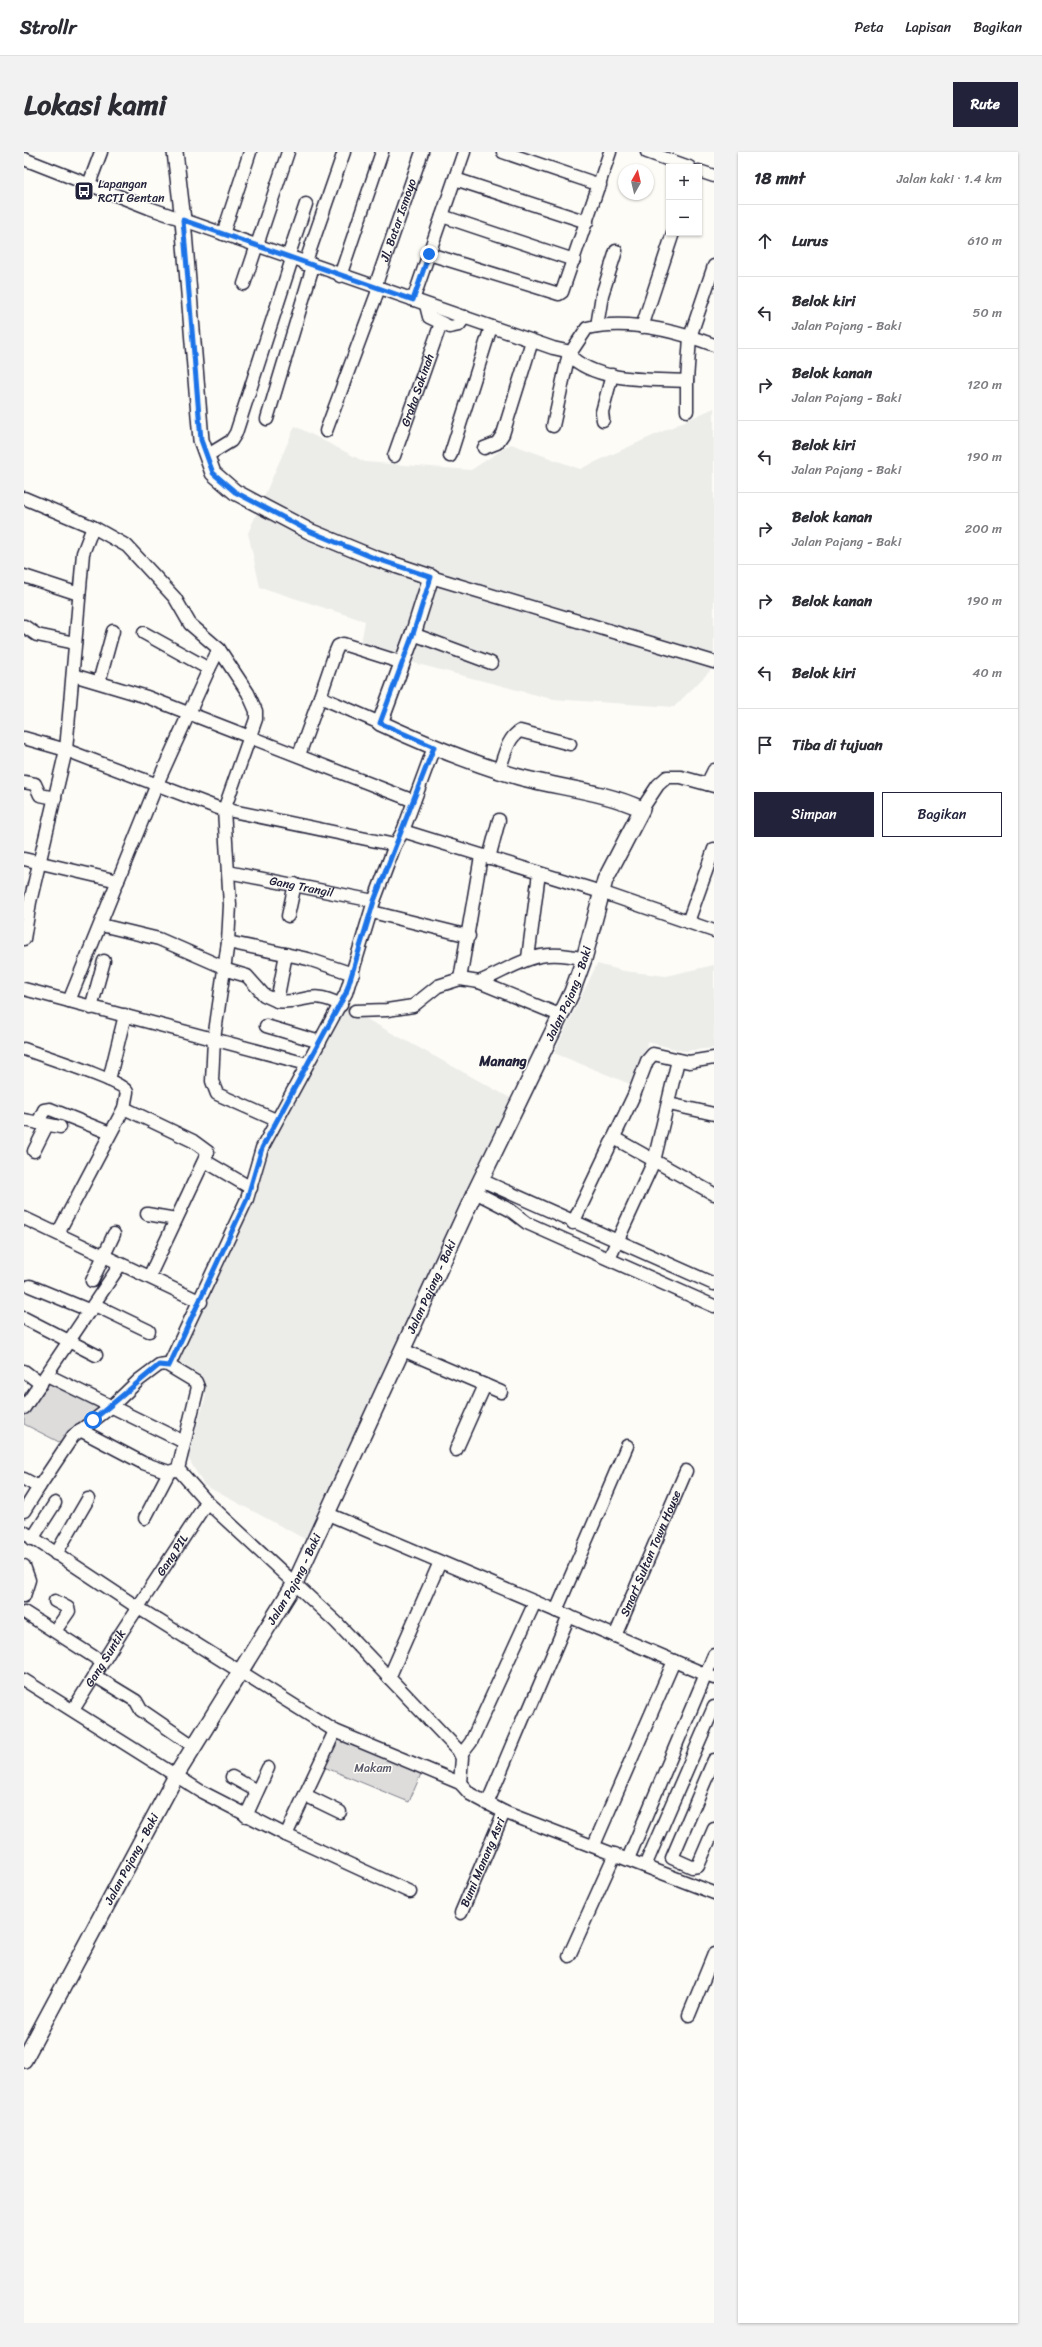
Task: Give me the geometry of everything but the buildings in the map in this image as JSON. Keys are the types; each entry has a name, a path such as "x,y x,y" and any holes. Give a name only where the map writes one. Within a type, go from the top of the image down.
{"main road":[{"path":"175,152 183,220 201,440 210,455 213,473 235,492 290,523 374,558 431,577 403,663 380,723 434,747 499,770 606,796 642,809"},
{"name":"Jalan Pajang - Baki","path":"24,2060 175,1777 195,1747 295,1583 478,1186 562,1016 584,960 601,892 608,872 642,809"}],"street":[{"path":"89,184 101,152"},
{"path":"223,234 250,152"},
{"path":"244,284 288,152"},
{"path":"267,419 309,265 344,152"},
{"path":"340,276 382,152"},
{"name":"Jl. Batar Ismoyo","path":"326,431 377,288 422,152"},
{"path":"413,300 464,152"},
{"path":"503,152 600,185"},
{"path":"429,254 556,294 562,292 600,185 610,152"},
{"path":"646,152 680,164"},
{"path":"24,159 183,220 340,276 465,317 569,354 583,366 612,375 687,381"},
{"path":"702,172 714,176"},
{"path":"455,179 587,222"},
{"path":"210,455 231,441 236,433 306,204"},
{"path":"442,216 574,260"},
{"path":"642,327 673,236"},
{"path":"597,326 602,295 616,251"},
{"path":"687,411 687,381 690,337 714,266"},
{"path":"426,305 426,312 429,317 441,324 455,327 465,317"},
{"name":"Graha Sakinah","path":"394,456 441,324"},
{"path":"553,426 569,354 575,349 587,328 597,326 642,327 690,337 714,345"},
{"path":"450,456 491,327"},
{"path":"484,448 497,443 503,434 532,341"},
{"path":"603,420 602,412 612,375"},
{"path":"24,498 93,527 127,546 175,598 190,624 219,650 248,693 256,711 256,719 250,738 221,809 230,905 228,942 220,966 212,1081 217,1094 276,1120"},
{"path":"24,939 66,750 83,553 93,527"},
{"path":"24,576 79,594"},
{"path":"431,577 714,662"},
{"path":"24,626 37,636 76,643"},
{"path":"99,682 113,632"},
{"path":"144,634 209,668"},
{"path":"413,634 491,663"},
{"path":"299,755 338,646 342,644 403,663"},
{"path":"69,1002 157,784 209,668 219,650"},
{"path":"72,675 147,697 414,800"},
{"path":"320,697 380,723"},
{"path":"499,770 514,734 520,731 570,744"},
{"path":"24,738 66,750 221,809 395,845"},
{"path":"169,1366 201,1302 251,1188 259,1156 276,1120 341,1005 353,974 373,907 395,845 403,831 434,747"},
{"path":"642,809 658,785 667,776 682,777 711,785 714,770"},
{"path":"24,782 35,784 40,795 55,798"},
{"path":"460,979 485,857 499,820"},
{"path":"403,831 538,874 601,892 714,932"},
{"path":"688,922 714,848"},
{"path":"24,859 118,881"},
{"name":"Gang Trangil","path":"228,872 295,884 469,936"},
{"path":"528,958 538,874"},
{"path":"288,916 295,884"},
{"path":"101,925 159,939 220,966 247,976 264,995 277,1001 285,1002 315,996 327,998 341,1005"},
{"path":"228,942 286,954 353,974"},
{"path":"277,1001 286,954"},
{"path":"479,982 528,958 565,954 584,960"},
{"path":"91,1008 104,961"},
{"path":"355,1011 387,1010 413,1006 438,986 460,979 479,982 562,1016"},
{"path":"24,989 91,1008 125,1015 307,1064"},
{"path":"109,1080 125,1015"},
{"path":"266,1026 320,1042"},
{"path":"24,1049 109,1080 124,1086 127,1090 124,1108 58,1233"},
{"path":"573,1223 614,1138 647,1061 653,1054 689,1062 714,1058"},
{"path":"609,1259 654,1161 669,1104 678,1060"},
{"path":"669,1104 714,1114"},
{"path":"124,1108 200,1146 208,1152 149,1277"},
{"path":"34,1151 43,1124 44,1110 50,1109 110,1133"},
{"path":"24,1120 60,1127"},
{"path":"614,1138 714,1194"},
{"path":"205,1161 251,1188"},
{"path":"478,1186 573,1223 714,1284"},
{"path":"478,1186 527,1223 714,1306"},
{"path":"147,1214 176,1219"},
{"path":"24,1218 105,1256 120,1265 201,1302"},
{"path":"92,1281 114,1234"},
{"path":"24,1408 27,1396 44,1380 120,1265"},
{"path":"30,1286 93,1308 149,1331"},
{"path":"24,1318 96,1355"},
{"path":"403,1350 501,1392"},
{"path":"24,1511 66,1444 80,1430 111,1407 138,1380 159,1365 169,1366 198,1384 184,1442 173,1471 145,1518"},
{"path":"24,1371 111,1407 184,1442"},
{"path":"456,1450 485,1385"},
{"path":"80,1430 143,1463 173,1471 295,1583 389,1678 461,1755"},
{"path":"556,1611 627,1446"},
{"name":"Smart Sultan Town House","path":"615,1636 686,1471"},
{"path":"24,1479 39,1487"},
{"path":"56,1554 88,1499"},
{"name":"Gang PIL","path":"137,1607 207,1502"},
{"path":"55,1503 28,1535 137,1607 335,1731 460,1783 470,1794 504,1812 594,1845 714,1893"},
{"path":"328,1514 710,1676"},
{"path":"389,1678 440,1562"},
{"path":"24,1566 29,1580 24,1596"},
{"path":"55,1601 68,1608 69,1611 55,1631"},
{"path":"460,1783 461,1755 471,1742 535,1602"},
{"name":"Gang Suntik","path":"73,1710 137,1607"},
{"path":"24,1612 102,1662"},
{"path":"487,1804 569,1616"},
{"path":"628,1859 710,1676 714,1655"},
{"path":"594,1845 674,1661"},
{"path":"95,1676 136,1701 141,1710 195,1747"},
{"path":"24,1680 73,1710 175,1777 202,1792 246,1816 410,1892"},
{"path":"645,1866 714,1707"},
{"path":"286,1835 335,1731"},
{"path":"714,1760 672,1858 692,1866 698,1866 714,1829"},
{"path":"246,1816 268,1768"},
{"path":"232,1777 257,1791"},
{"path":"305,1796 340,1812"},
{"name":"Bumi Manang Asri","path":"461,1913 504,1812"},
{"path":"569,1956 615,1854"},
{"path":"689,2015 714,1954"}],"shaded area":[{"path":"714,408 714,659 711,670 674,707 552,699 360,649 365,621 260,587 248,533 295,426 365,462 471,470 511,444 580,469"},
{"path":"597,964 624,971 666,976 714,965 714,1048 684,1051 648,1042 630,1084 554,1053"},
{"path":"341,1005 512,1099 305,1539 204,1485 188,1458 206,1395 166,1364 288,1099"}],"green space":[{"path":"48,1379 104,1407 61,1443 24,1424 24,1414"},
{"name":"Makam","path":"338,1735 423,1769 409,1802 324,1767"}],"place":[{"name":"Lapangan RCTI Gentan","path":"84,191"}],"district":[{"name":"Manang","path":"503,1061"}],"route":[{"path":"93,1420 111,1407 138,1380 159,1365 166,1364 169,1366 201,1302 233,1227 247,1199 254,1180 262,1148 276,1120 341,1005 353,974 374,901 395,845 403,831 434,747 380,723 403,663 431,577 374,558 290,523 235,492 225,485 213,473 205,455 201,440 183,220 305,264 413,300 429,254"}]}
